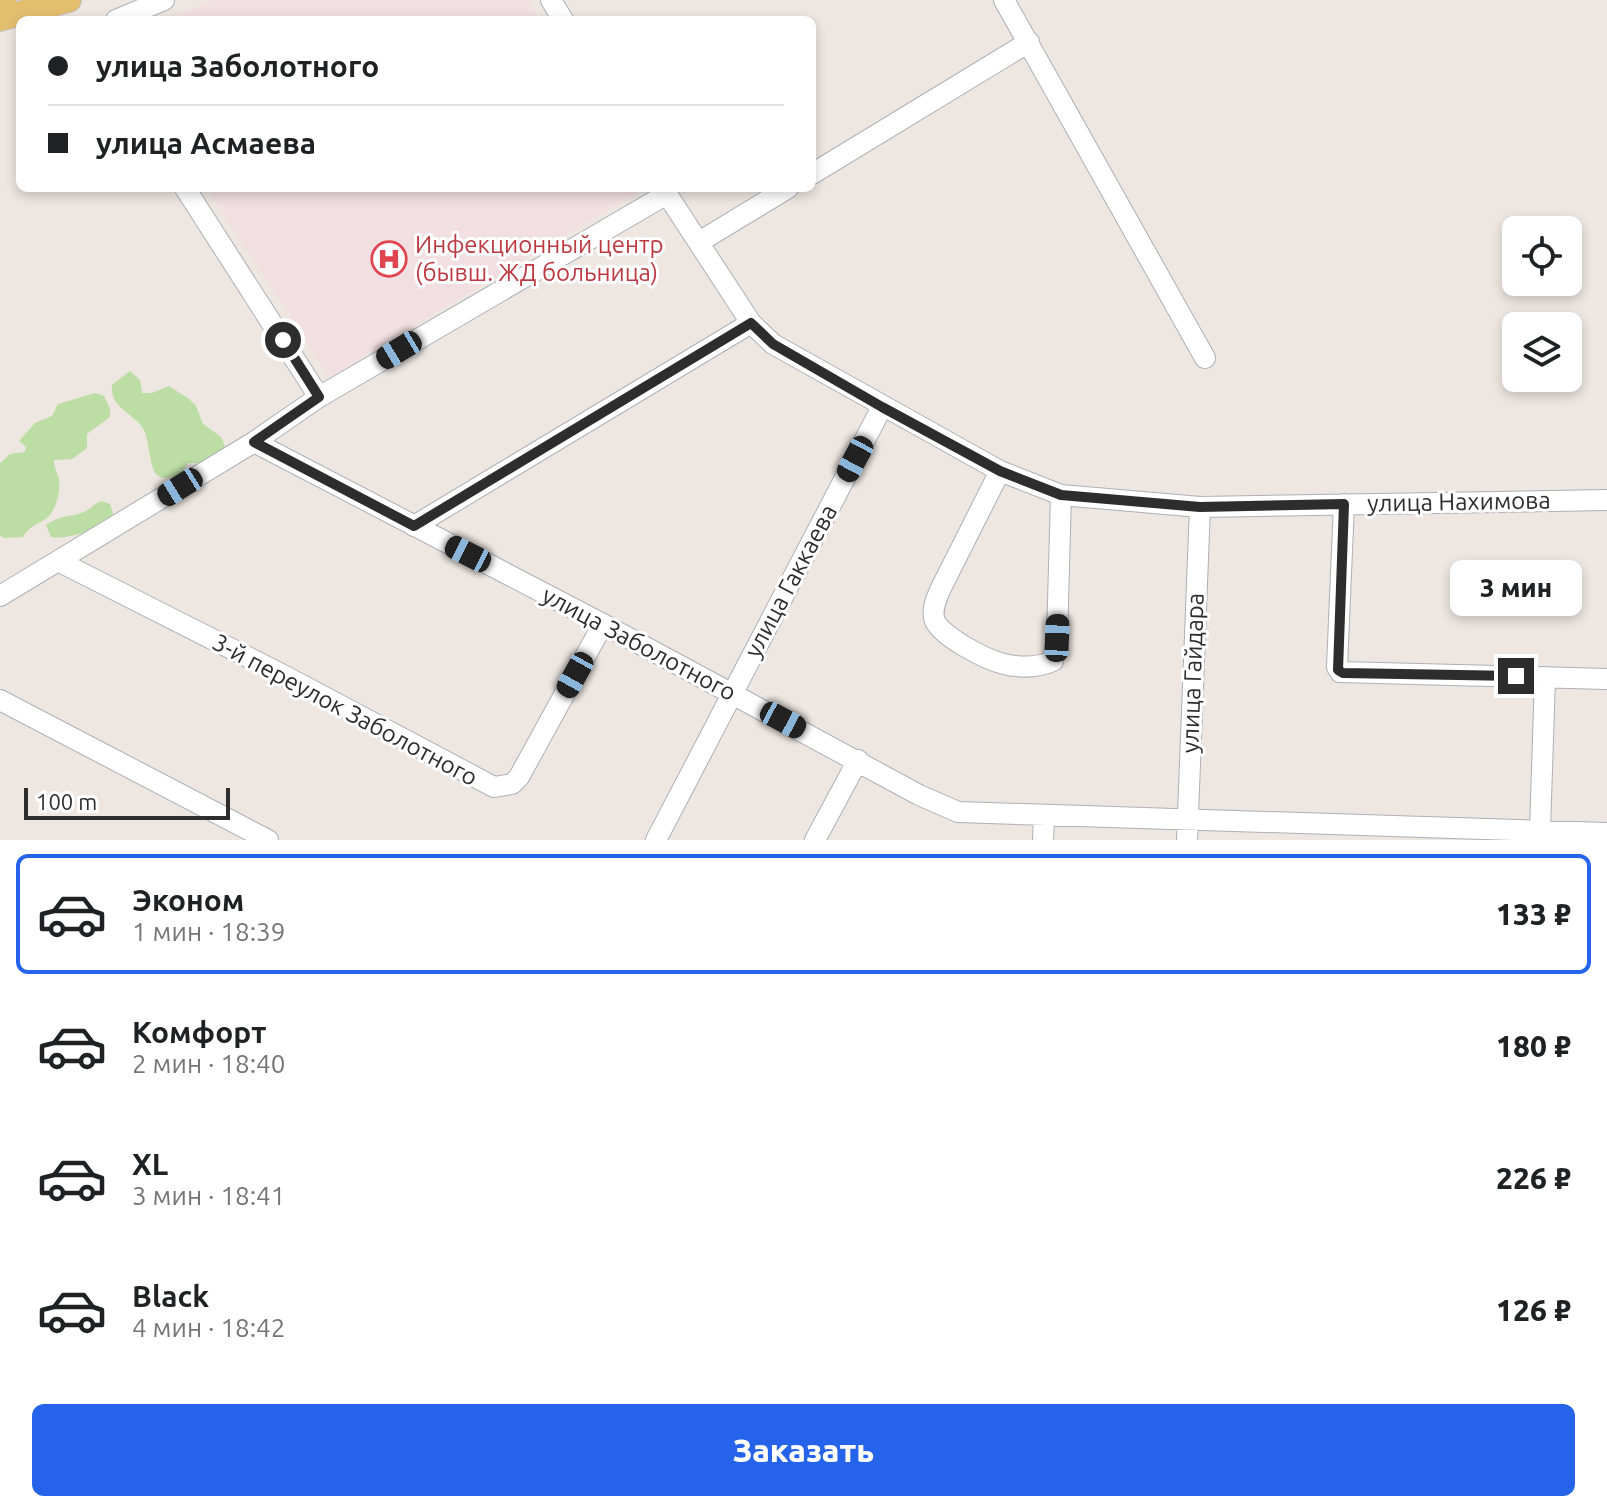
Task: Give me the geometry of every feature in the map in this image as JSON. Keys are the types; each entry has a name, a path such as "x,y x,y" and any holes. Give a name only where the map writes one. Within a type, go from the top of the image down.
{"main road":[{"path":"0,19 69,0"}],"street":[{"path":"126,16 164,0"},
{"path":"1004,0 1205,358"},
{"path":"816,172 1029,42"},
{"path":"188,192 319,397"},
{"path":"0,596 254,442 319,397 663,192"},
{"name":"улица Нахимова","path":"666,192 751,323 773,344 1000,471 1061,495 1200,507 1607,500"},
{"path":"699,242 781,192"},
{"path":"414,526 751,323"},
{"name":"улица Гаккаева","path":"656,840 882,407"},
{"name":"улица Заболотного","path":"254,442 603,624 919,795 958,812 1044,815 1187,830 1607,833"},
{"path":"1000,471 941,588 935,603 934,619 940,632 1002,664 1033,667 1053,661 1057,638 1061,495"},
{"path":"1344,504 1337,667 1340,672 1607,679"},
{"name":"улица Гайдара","path":"1187,830 1200,507"},
{"name":"3-й переулок Заболотного","path":"58,561 494,787 504,788 519,777 603,624"},
{"path":"1540,831 1545,677"},
{"path":"0,700 268,840"},
{"path":"815,840 858,760"},
{"path":"1043,840 1044,815"}],"shaded area":[{"path":"214,0 528,0 538,16 172,16"},
{"name":"Инфекционный центр (бывш. ЖД больница)","path":"210,192 637,192 329,377"}],"green space":[{"path":"130,371 140,380 142,393 152,393 169,386 196,406 203,424 221,437 227,451 221,463 188,463 180,475 161,477 156,474 144,430 119,405 112,393 112,385"},
{"path":"95,393 104,396 110,417 87,434 87,448 72,459 54,460 59,488 51,514 23,537 4,538 0,535 0,463 10,454 25,452 26,447 19,441 35,423 52,416 58,404"},
{"path":"101,501 110,504 114,517 100,531 51,537 46,525 84,512"}],"place":[{"name":"Инфекционный центр (бывш. ЖД больница)","path":"389,259"}],"route":[{"path":"283,340 319,397 254,442 414,526 751,323 773,344 882,407 1000,471 1061,495 1200,507 1344,504 1338,670 1343,673 1516,676"}]}
